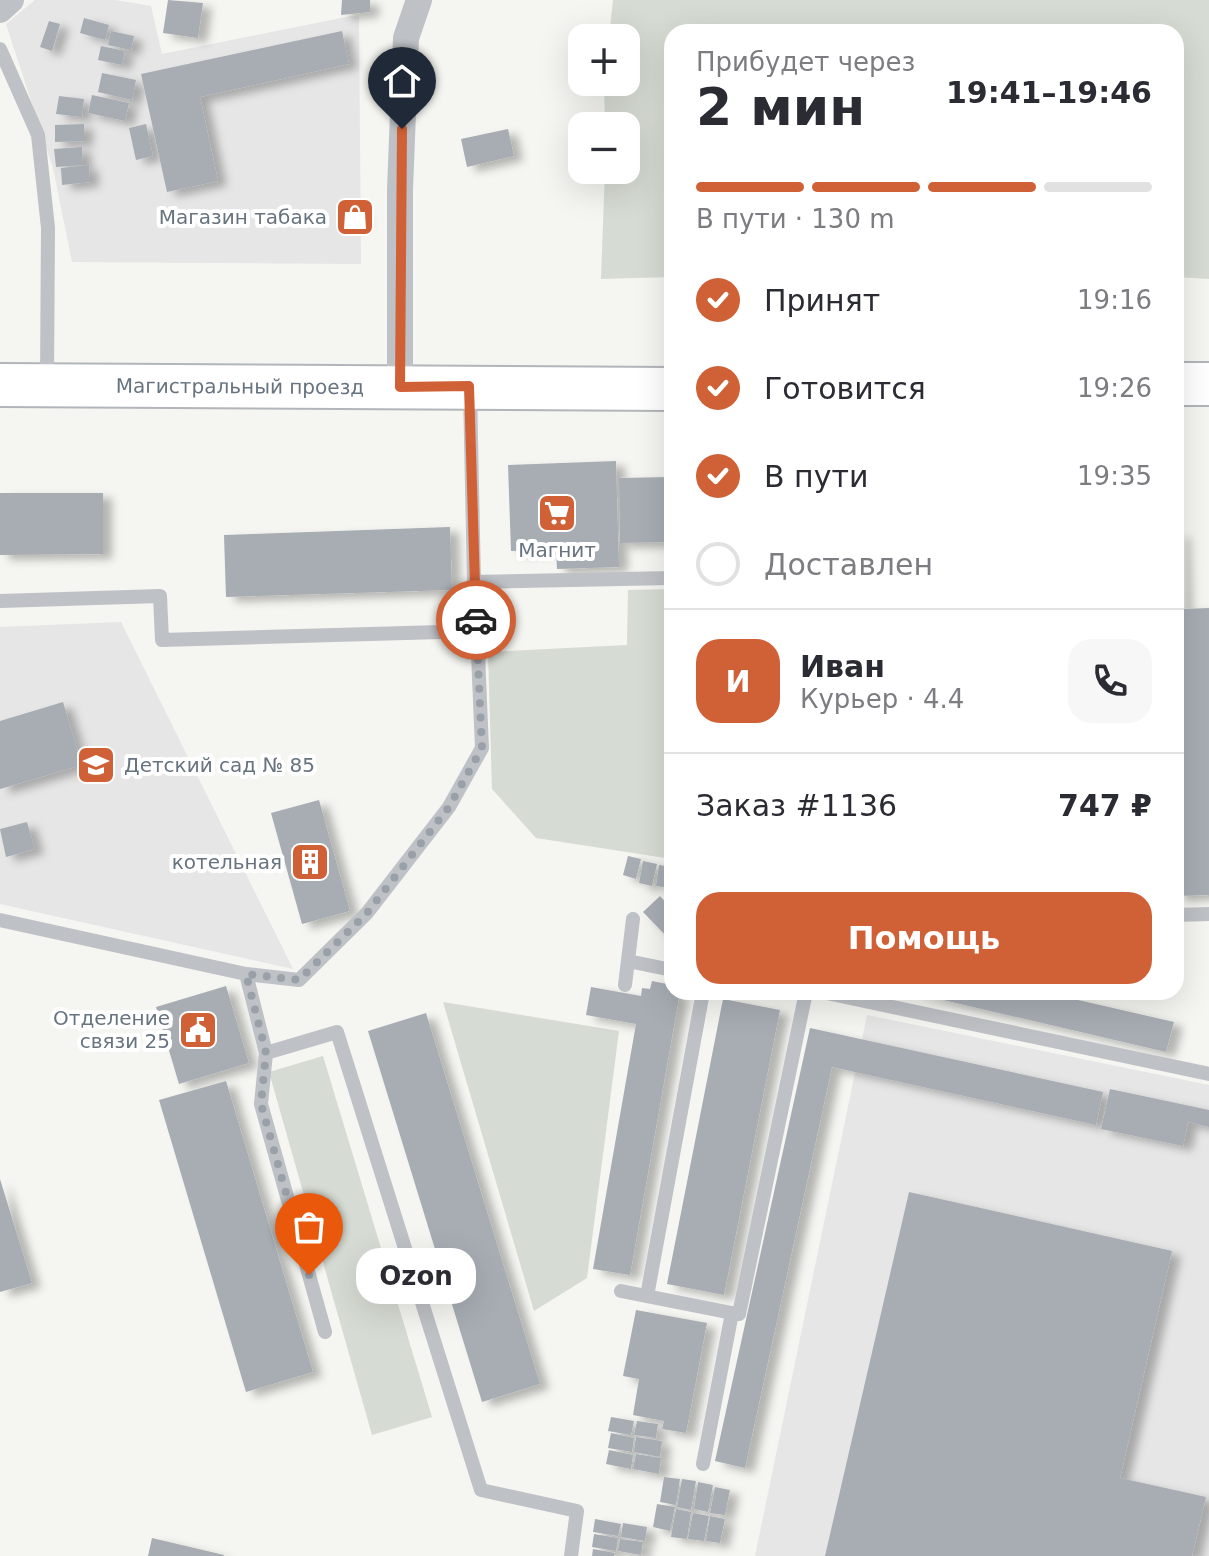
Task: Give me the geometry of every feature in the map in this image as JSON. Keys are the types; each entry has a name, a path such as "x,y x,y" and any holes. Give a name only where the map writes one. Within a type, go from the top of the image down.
{"main road":[{"path":"1184,384 1209,384"},
{"name":"Магистральный проезд","path":"0,385 664,389"}],"street":[{"path":"0,10 11,0"},
{"path":"400,387 400,189 406,38 419,0"}],"lane":[{"path":"0,49 38,135 48,228 47,386"},
{"path":"0,920 246,974 299,980 367,913 449,807 482,748 469,386"},
{"path":"474,582 664,578"},
{"path":"0,601 160,596 162,640 477,631"},
{"path":"1184,915 1209,914"},
{"path":"625,985 633,919"},
{"path":"628,961 664,968"},
{"path":"246,974 266,1053 261,1104 325,1332"},
{"path":"647,1296 702,1000"},
{"path":"621,1291 739,1314 804,1000"},
{"path":"860,1000 1209,1074"},
{"path":"266,1053 337,1032 481,1490 577,1511 571,1556"},
{"path":"703,1464 732,1313"}],"shaded area":[{"path":"35,0 115,0 151,6 162,54 351,16 359,17 361,264 72,262 53,168 6,24"},
{"path":"613,0 1209,0 1209,279 1184,277 1184,24 664,24 664,277 601,279 604,184 640,184 640,112 605,112 604,96 640,96 640,24 610,24"},
{"path":"664,589 664,858 536,838 492,789 488,652 627,645 628,590"},
{"name":"Детский сад № 85","path":"121,622 293,969 0,904 0,627"},
{"path":"443,1002 619,1031 587,1278 534,1311"},
{"path":"867,1015 1209,1085 1209,1556 755,1556"},
{"path":"323,1056 432,1417 372,1435 269,1072"}],"building":[{"path":"168,0 203,3 198,38 163,33"},
{"path":"342,0 370,0 370,12 341,15"},
{"path":"84,18 109,25 105,40 80,33"},
{"path":"49,21 60,24 52,51 40,47"},
{"path":"111,31 134,36 131,50 108,45"},
{"path":"342,31 349,64 200,97 218,181 167,192 141,74"},
{"path":"101,46 125,51 122,65 98,60"},
{"path":"102,73 136,80 132,100 98,92"},
{"path":"92,95 129,103 125,121 88,113"},
{"path":"59,96 84,99 82,117 56,114"},
{"path":"84,124 84,141 55,142 55,125"},
{"path":"146,124 153,156 136,160 129,128"},
{"path":"508,129 514,156 467,167 461,139"},
{"path":"82,147 83,165 56,167 54,149"},
{"path":"89,165 90,182 62,185 61,168"},
{"name":"Магазин табака","path":"349,212 360,212 361,222 350,223"},
{"path":"616,461 619,567 557,569 556,549 511,551 508,465"},
{"path":"664,477 664,542 620,543 619,478"},
{"path":"0,493 103,493 103,554 0,555"},
{"path":"450,527 452,590 226,597 224,535"},
{"path":"1209,608 1209,895 1184,896 1184,609"},
{"path":"63,702 82,765 0,789 0,721"},
{"name":"котельная","path":"319,800 350,911 302,924 271,813"},
{"path":"27,822 35,849 6,857 0,829"},
{"path":"628,856 641,859 636,879 623,875"},
{"path":"643,861 657,864 652,886 639,883"},
{"path":"659,865 664,866 664,887 656,886"},
{"path":"660,896 664,900 664,934 643,912"},
{"path":"652,981 664,983 664,1000 679,1000 630,1275 593,1269 636,1024 586,1015 591,987 641,996 642,988 650,989"},
{"path":"226,986 249,1063 179,1084 156,1007"},
{"path":"723,1000 780,1010 724,1295 667,1284"},
{"path":"943,1000 1078,1000 1174,1022 1166,1052"},
{"path":"426,1013 540,1384 482,1402 368,1031"},
{"path":"810,1028 1103,1092 1096,1125 832,1067 745,1468 715,1461"},
{"path":"226,1081 313,1372 246,1392 159,1100"},
{"path":"1110,1089 1209,1110 1209,1127 1188,1122 1183,1146 1101,1129"},
{"path":"0,1179 32,1283 0,1292"},
{"path":"909,1192 1172,1251 1120,1478 1206,1497 1192,1556 825,1556"},
{"path":"636,1310 707,1323 686,1433 662,1429 664,1421 633,1415 639,1379 623,1376"},
{"path":"611,1417 634,1421 631,1435 608,1431"},
{"path":"637,1421 658,1424 656,1438 634,1435"},
{"path":"611,1433 634,1438 632,1452 608,1448"},
{"path":"636,1437 662,1441 660,1457 634,1452"},
{"path":"609,1450 633,1455 631,1469 606,1464"},
{"path":"636,1454 661,1458 659,1474 633,1469"},
{"path":"664,1477 680,1479 676,1505 660,1502"},
{"path":"682,1479 696,1481 691,1510 677,1507"},
{"path":"698,1482 713,1485 708,1512 694,1509"},
{"path":"715,1487 730,1490 725,1515 710,1513"},
{"path":"657,1504 675,1507 670,1531 653,1527"},
{"path":"676,1509 691,1512 687,1539 671,1537"},
{"path":"693,1513 709,1516 704,1541 688,1539"},
{"path":"710,1516 725,1519 720,1543 706,1541"},
{"path":"595,1519 621,1524 618,1536 593,1532"},
{"path":"623,1523 647,1527 645,1541 621,1537"},
{"path":"594,1534 618,1538 616,1551 592,1547"},
{"path":"152,1538 224,1555 224,1556 148,1556"},
{"path":"620,1539 643,1542 641,1555 618,1551"},
{"path":"593,1549 615,1553 614,1556 592,1556"}],"way so far":[{"path":"309,1275 261,1104 266,1053 246,974 299,980 367,913 449,807 482,748 476,620"}],"place":[{"name":"Магазин табака","path":"355,217"},
{"name":"Магнит","path":"557,513"},
{"name":"Детский сад № 85","path":"96,765"},
{"name":"котельная","path":"310,862"},
{"name":"Отделение связи 25","path":"198,1030"},
{"name":"Ozon","path":"309,1275"}],"route":[{"path":"402,129 400,387 469,386 476,620"}]}
